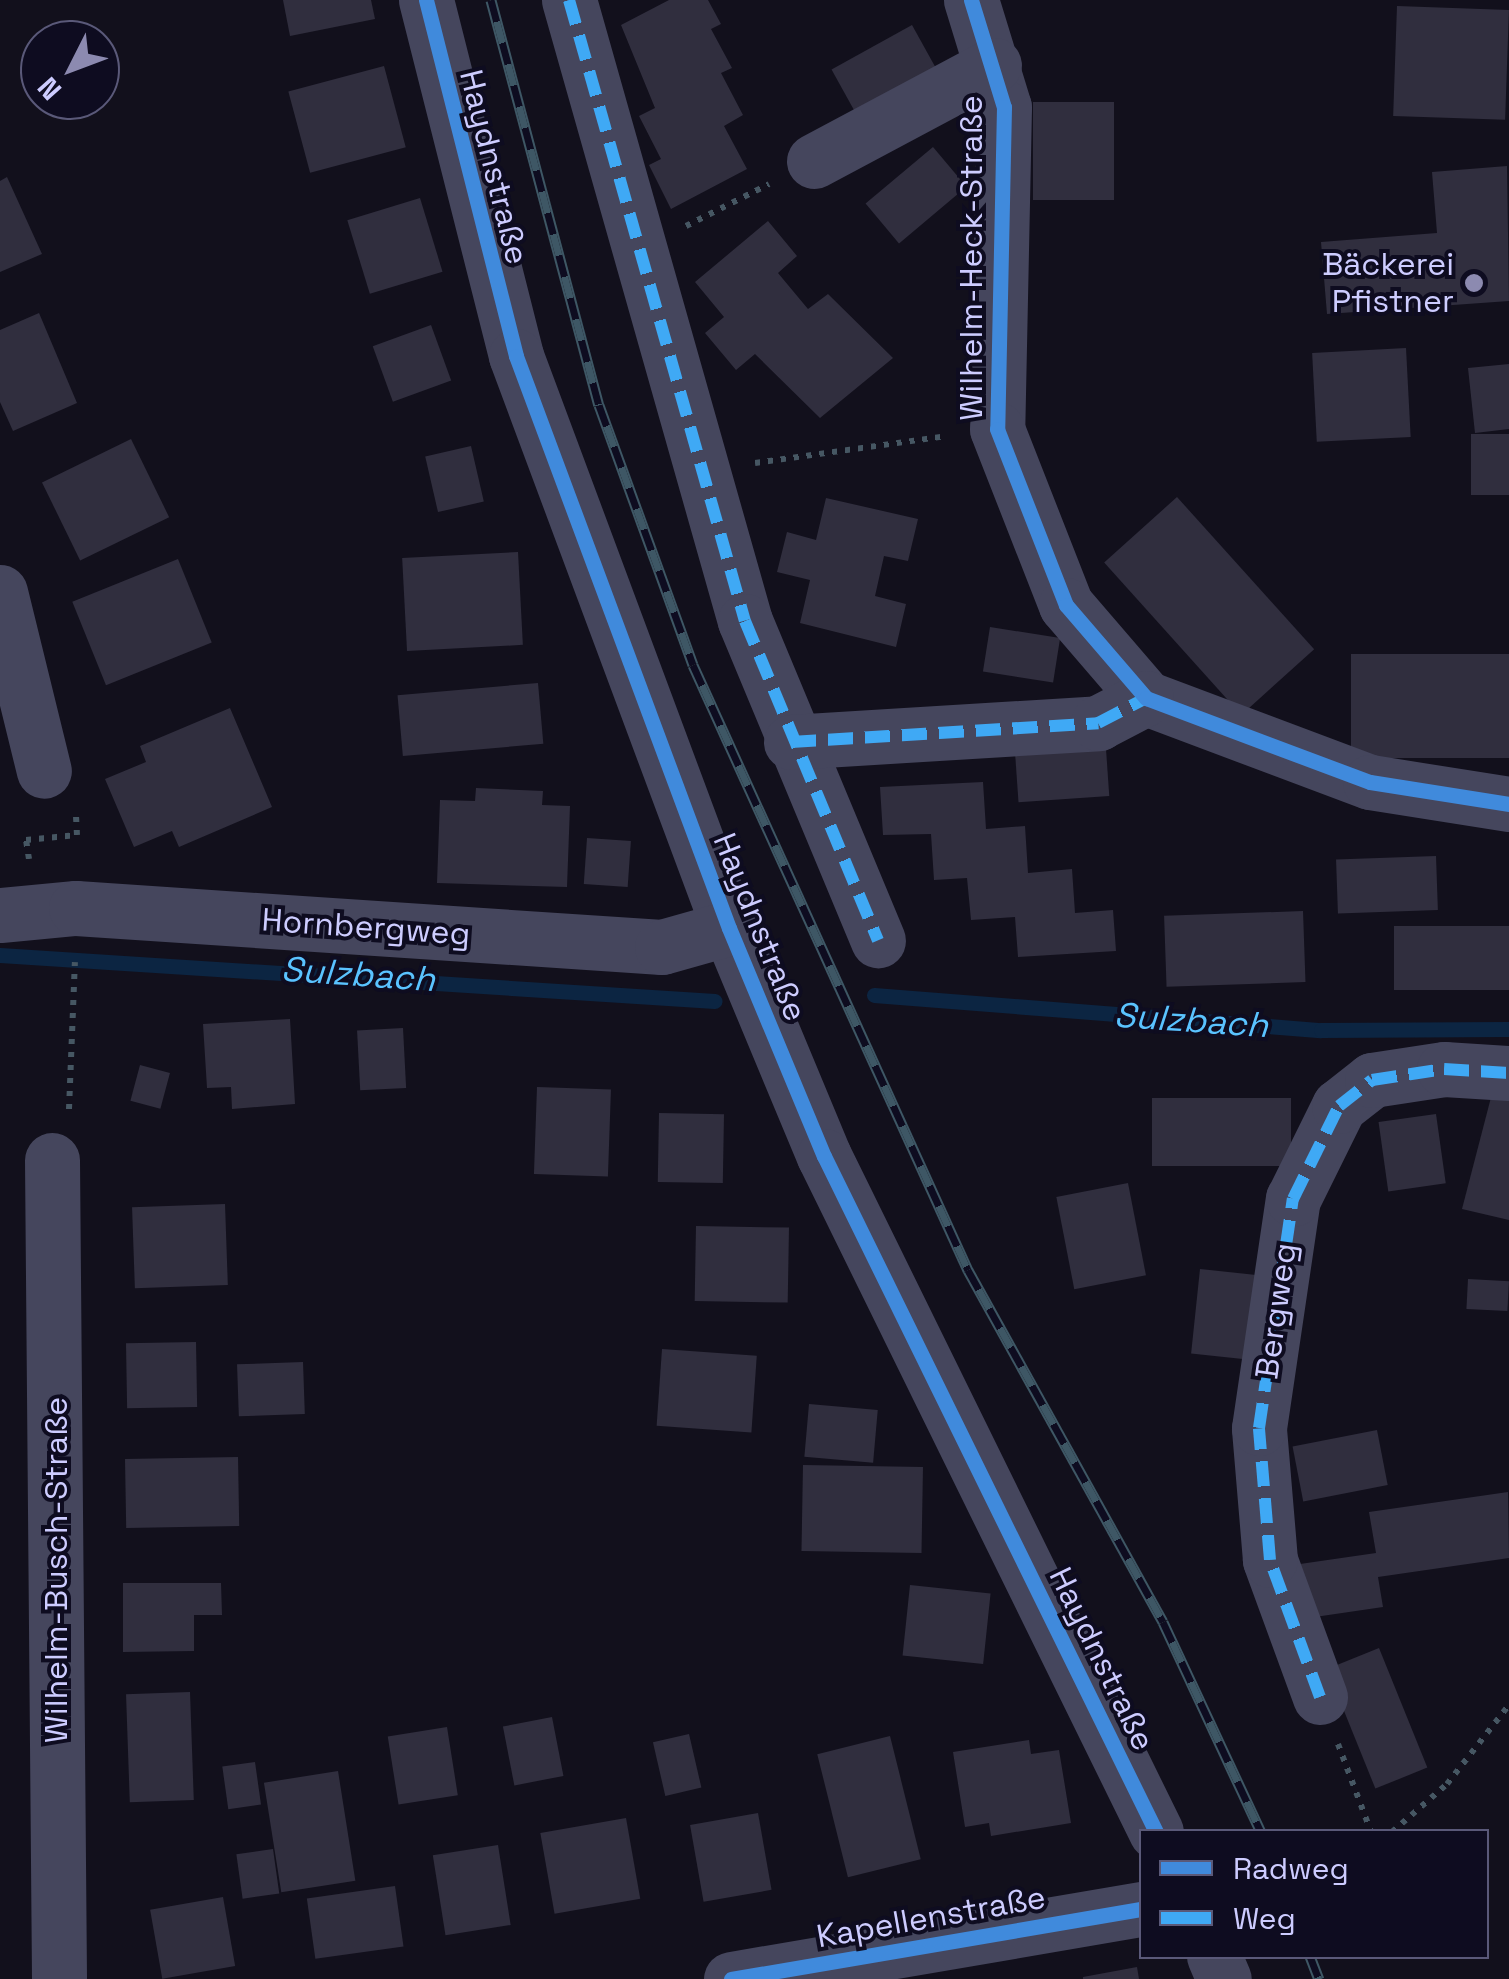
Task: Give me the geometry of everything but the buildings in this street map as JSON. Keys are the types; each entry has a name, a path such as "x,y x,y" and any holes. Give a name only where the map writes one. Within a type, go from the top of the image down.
{"street":[{"name":"Haydnstraße","path":"426,0 516,356 729,928 824,1156 1155,1829"},
{"path":"569,0 636,252 790,742 878,940"},
{"name":"Wilhelm-Heck-Straße","path":"971,0 994,65 1004,108 997,429 1066,606 1146,698 1370,782 1509,804"},
{"path":"814,161 994,65"},
{"path":"0,592 44,770"},
{"path":"790,742 1098,723 1146,698"},
{"name":"Hornbergweg","path":"0,915 76,908 662,947 729,928"},
{"name":"Bergweg","path":"1320,1697 1270,1560 1259,1428 1293,1199 1339,1106 1372,1080 1444,1069 1509,1073"},
{"name":"Wilhelm-Busch-Straße","path":"59,1979 60,1142"},
{"name":"Kapellenstraße","path":"730,1979 1139,1910"}],"path":[{"path":"636,252 814,161"},
{"path":"704,470 997,429"},
{"path":"60,1142 75,950"},
{"path":"1320,1697 1369,1829"},
{"path":"1395,1829 1447,1784 1509,1705"}],"waterway":[{"name":"Sulzbach","path":"0,955 715,1001"},
{"name":"Sulzbach","path":"874,995 1321,1030 1509,1029"}],"railway":[{"path":"491,0 599,405 693,665 968,1270 1163,1622 1260,1829"},
{"path":"1311,1959 1319,1979"}],"marked path":[{"path":"569,0 745,621 878,940"},
{"path":"791,742 1098,723 1146,698"},
{"path":"1320,1697 1270,1560 1259,1428 1293,1199 1339,1106 1372,1080 1444,1069 1509,1073"}],"cycle path":[{"path":"426,0 516,356 729,928 824,1156 1155,1829"},
{"path":"971,0 1004,107 997,429 1066,605 1146,698 1370,782 1509,804"},
{"path":"731,1979 1139,1910"}],"place":[{"name":"Bäckerei Pfistner","path":"1474,283"}]}
